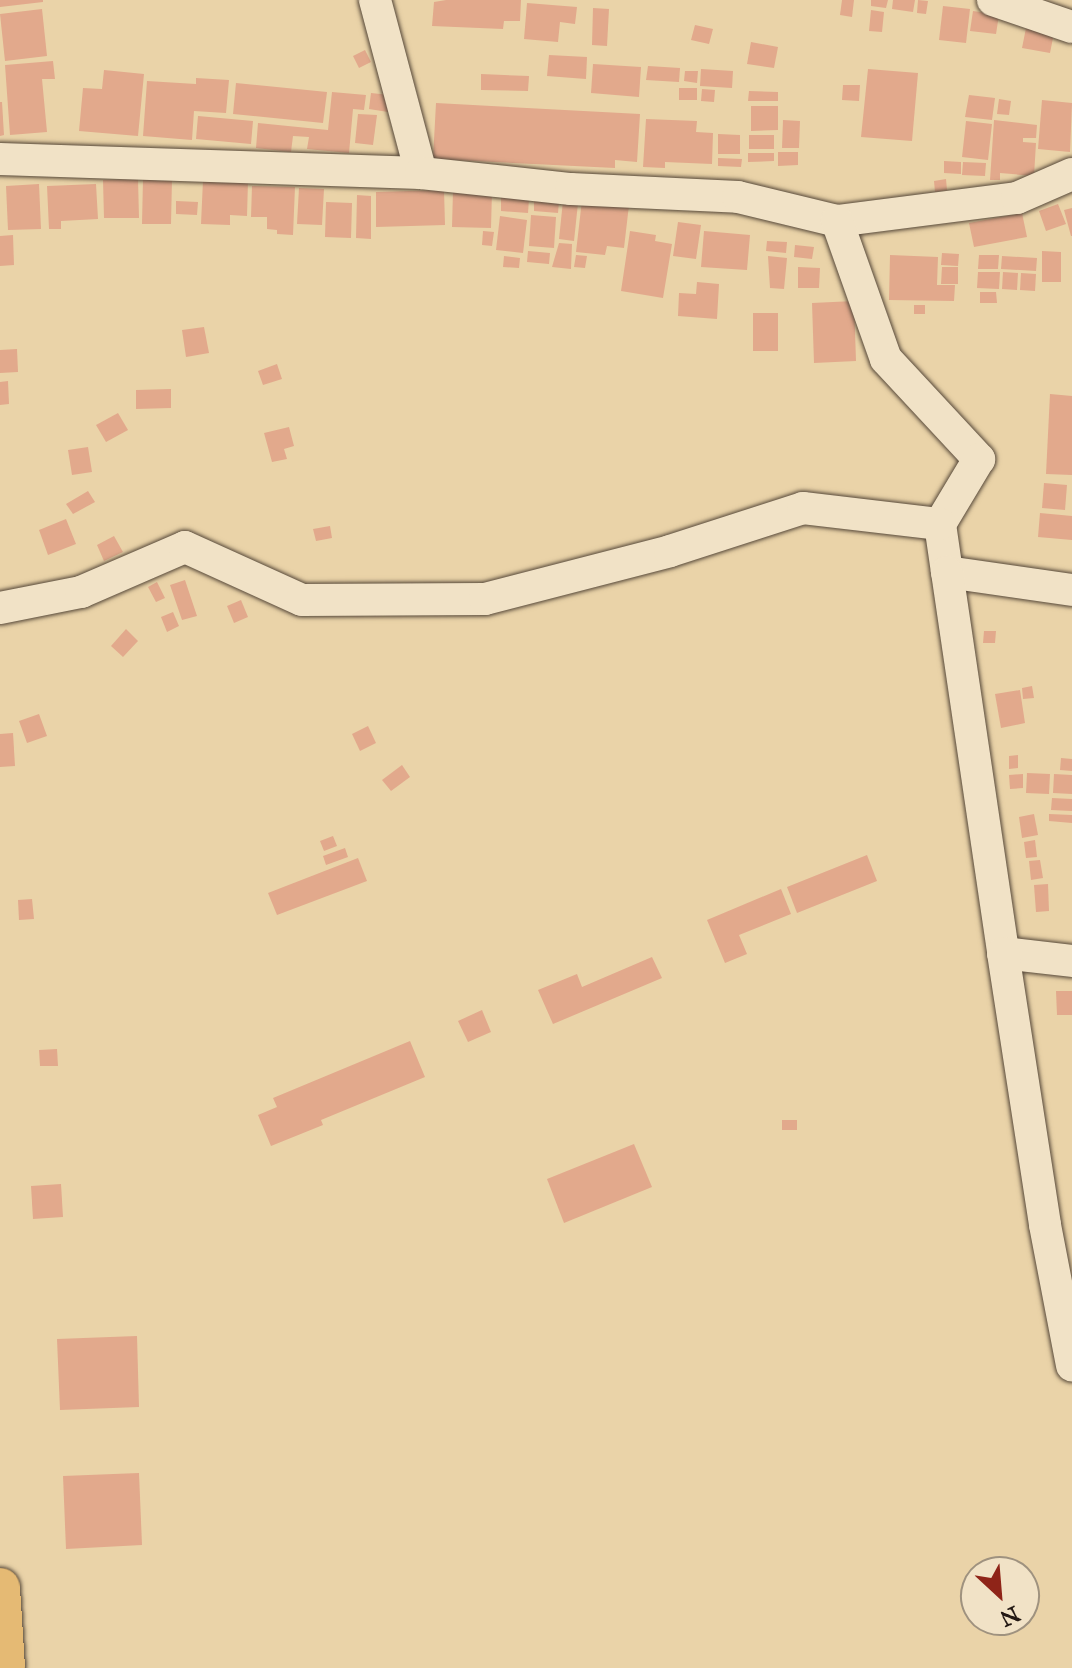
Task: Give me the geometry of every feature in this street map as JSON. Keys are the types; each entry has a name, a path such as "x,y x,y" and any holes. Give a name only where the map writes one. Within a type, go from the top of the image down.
{"main road":[{"path":"0,1588 5,1668"}],"street":[{"path":"375,0 421,173"},
{"path":"993,0 1072,27"},
{"path":"0,159 421,173 571,189 738,197 837,221 1017,198 1072,174"},
{"path":"837,221 886,359 979,459 940,524 1003,953 1058,1226 1072,1365"},
{"path":"0,608 81,592 185,547 302,600 485,599 670,551 803,508 940,524"},
{"path":"947,572 1072,590"},
{"path":"1003,953 1072,961"}],"building":[{"path":"0,0 43,0 43,2 0,7"},
{"path":"521,0 520,21 504,21 503,29 432,26 434,2"},
{"path":"842,0 854,0 852,17 840,15"},
{"path":"871,0 888,0 886,8 871,6"},
{"path":"893,0 915,0 913,12 892,9"},
{"path":"918,0 928,1 926,14 917,13"},
{"path":"527,3 577,7 575,24 560,22 558,42 524,39"},
{"path":"943,6 970,9 966,43 939,40"},
{"path":"593,8 609,9 607,46 592,45"},
{"path":"42,9 47,56 5,61 0,14"},
{"path":"871,10 884,12 882,32 869,31"},
{"path":"973,11 999,15 996,34 970,31"},
{"path":"695,25 713,29 709,44 691,40"},
{"path":"1026,28 1054,33 1050,53 1022,48"},
{"path":"751,42 778,47 774,68 747,64"},
{"path":"365,50 371,62 359,68 353,56"},
{"path":"549,55 587,57 586,79 547,76"},
{"path":"53,61 55,79 42,79 47,132 10,135 5,65"},
{"path":"593,64 641,67 639,97 591,93"},
{"path":"648,66 680,68 679,82 646,80"},
{"path":"701,69 733,71 732,88 700,86"},
{"path":"868,69 918,73 912,141 861,137"},
{"path":"104,70 144,74 138,136 79,131 83,88 102,89"},
{"path":"685,71 698,71 697,83 684,81"},
{"path":"481,74 529,76 528,91 481,90"},
{"path":"196,78 229,80 226,113 194,111 192,140 143,136 147,81 196,84"},
{"path":"236,83 327,92 323,123 233,114"},
{"path":"843,85 860,85 859,101 842,100"},
{"path":"679,88 697,88 697,100 679,100"},
{"path":"702,89 715,90 714,102 701,101"},
{"path":"749,91 778,92 778,101 748,101"},
{"path":"332,92 366,95 364,110 353,109 349,153 307,149 309,137 293,136 291,152 256,148 258,123 328,130"},
{"path":"371,93 390,95 388,112 369,109"},
{"path":"969,95 995,98 992,120 965,117"},
{"path":"999,99 1011,101 1009,115 997,114"},
{"path":"1042,100 1072,103 1070,152 1038,149"},
{"path":"0,102 4,135 0,136"},
{"path":"436,103 640,114 637,162 615,160 615,168 433,159"},
{"path":"751,106 778,106 778,130 751,131"},
{"path":"358,114 377,115 373,145 355,143"},
{"path":"198,116 253,121 251,144 196,139"},
{"path":"646,119 697,121 696,132 713,133 712,164 665,162 665,168 643,167"},
{"path":"783,120 800,121 799,148 782,148"},
{"path":"994,120 1037,125 1036,138 1023,138 1023,142 1036,143 1034,176 1000,173 1000,180 990,180"},
{"path":"966,121 992,124 988,160 962,157"},
{"path":"718,134 740,135 740,154 718,154"},
{"path":"749,135 774,135 774,149 749,149"},
{"path":"778,152 798,152 798,165 778,166"},
{"path":"748,153 774,153 774,161 748,162"},
{"path":"718,158 742,159 741,167 718,166"},
{"path":"944,161 961,162 961,174 944,173"},
{"path":"963,162 986,163 985,176 962,175"},
{"path":"138,179 139,218 104,218 103,180"},
{"path":"143,179 172,179 171,224 142,224"},
{"path":"946,179 947,190 935,192 934,181"},
{"path":"203,180 248,181 247,216 230,215 230,225 201,224"},
{"path":"39,184 41,229 8,230 6,186"},
{"path":"96,184 98,219 61,221 61,229 49,229 47,186"},
{"path":"252,186 295,187 293,235 277,234 277,230 267,229 267,217 251,217"},
{"path":"299,188 324,189 322,225 297,224"},
{"path":"444,190 445,225 376,227 376,192"},
{"path":"453,191 492,191 491,228 452,227"},
{"path":"357,195 371,196 371,239 356,238"},
{"path":"501,197 529,199 528,213 501,211"},
{"path":"534,200 559,201 558,213 534,211"},
{"path":"582,200 629,205 624,248 607,246 605,255 576,252"},
{"path":"176,201 198,202 197,215 176,214"},
{"path":"563,201 578,203 574,241 559,239"},
{"path":"326,202 352,203 351,238 325,237"},
{"path":"1058,204 1066,224 1046,231 1039,211"},
{"path":"1072,208 1072,236 1071,236 1064,210"},
{"path":"1022,213 1027,237 974,247 969,223"},
{"path":"531,215 556,217 554,248 529,246"},
{"path":"500,216 527,220 523,253 496,250"},
{"path":"678,222 701,225 696,259 673,256"},
{"path":"483,231 494,232 492,246 482,245"},
{"path":"630,231 656,235 655,241 672,244 663,298 621,291"},
{"path":"704,231 750,235 747,270 701,267"},
{"path":"13,235 14,265 0,266 0,236"},
{"path":"767,241 787,242 786,253 766,251"},
{"path":"559,243 572,244 571,269 552,267"},
{"path":"795,245 814,247 812,259 794,257"},
{"path":"528,251 550,253 549,264 527,262"},
{"path":"1042,251 1061,252 1061,282 1042,282"},
{"path":"942,253 959,254 958,266 941,265"},
{"path":"576,255 587,256 585,268 574,267"},
{"path":"890,255 938,257 937,285 955,285 954,301 889,300"},
{"path":"979,255 999,255 998,269 978,269"},
{"path":"504,256 520,258 519,268 503,267"},
{"path":"768,256 787,258 784,289 770,288"},
{"path":"1002,256 1037,258 1036,271 1001,269"},
{"path":"798,267 820,268 819,288 798,288"},
{"path":"942,267 958,267 958,284 941,284"},
{"path":"978,272 1000,272 999,289 977,288"},
{"path":"1003,272 1018,273 1017,290 1002,289"},
{"path":"1021,273 1036,274 1035,291 1020,290"},
{"path":"697,282 719,284 717,319 678,316 679,293 696,294"},
{"path":"980,292 996,292 997,303 980,303"},
{"path":"854,301 856,361 814,363 812,303"},
{"path":"914,305 925,305 925,314 914,314"},
{"path":"753,313 778,313 778,351 753,351"},
{"path":"204,327 209,353 186,357 182,330"},
{"path":"17,349 18,372 0,373 0,350"},
{"path":"277,364 282,379 263,385 258,371"},
{"path":"8,381 9,404 0,405 0,382"},
{"path":"171,389 171,408 136,409 136,390"},
{"path":"1050,394 1072,396 1072,475 1046,474"},
{"path":"118,413 128,430 106,442 96,425"},
{"path":"289,427 294,446 284,449 287,459 272,462 264,433"},
{"path":"88,447 92,472 72,475 68,450"},
{"path":"1044,483 1067,485 1065,510 1042,508"},
{"path":"88,491 95,502 73,514 66,504"},
{"path":"1040,513 1072,516 1072,540 1038,537"},
{"path":"66,519 76,544 48,555 39,530"},
{"path":"330,526 332,538 316,541 313,529"},
{"path":"114,536 123,552 104,561 97,545"},
{"path":"185,580 197,616 182,620 170,585"},
{"path":"157,582 165,598 156,602 148,587"},
{"path":"241,600 248,617 234,623 227,606"},
{"path":"173,612 179,626 167,632 161,617"},
{"path":"126,629 138,641 123,657 111,646"},
{"path":"984,631 996,631 995,643 983,643"},
{"path":"1032,686 1034,698 1023,699 1022,688"},
{"path":"1020,690 1025,723 1001,728 995,694"},
{"path":"39,714 47,736 27,743 19,721"},
{"path":"368,726 376,743 360,751 352,734"},
{"path":"13,733 15,766 0,767 0,734"},
{"path":"1018,755 1018,768 1009,769 1009,756"},
{"path":"1061,758 1072,759 1072,771 1060,770"},
{"path":"402,765 410,777 391,791 382,780"},
{"path":"1027,773 1050,774 1049,794 1026,793"},
{"path":"1023,774 1023,788 1010,789 1009,775"},
{"path":"1054,774 1072,775 1072,794 1053,793"},
{"path":"1052,798 1072,799 1072,811 1051,810"},
{"path":"1034,814 1038,835 1022,838 1019,817"},
{"path":"1049,814 1072,815 1072,823 1049,821"},
{"path":"333,836 337,846 324,851 320,841"},
{"path":"1035,840 1037,857 1026,858 1024,842"},
{"path":"345,848 348,857 326,865 323,856"},
{"path":"867,855 877,881 797,913 787,887"},
{"path":"358,858 367,881 277,915 268,893"},
{"path":"1040,860 1043,878 1031,880 1029,861"},
{"path":"1048,884 1049,911 1036,912 1034,885"},
{"path":"781,889 791,914 739,935 747,954 725,963 707,920"},
{"path":"32,899 34,919 19,920 18,900"},
{"path":"652,957 662,978 553,1024 538,990 577,974 582,987"},
{"path":"1056,991 1072,991 1072,1015 1057,1015"},
{"path":"482,1010 491,1032 468,1042 458,1021"},
{"path":"410,1041 425,1077 321,1120 323,1125 271,1146 258,1115 277,1107 273,1098"},
{"path":"57,1049 58,1066 40,1066 39,1050"},
{"path":"782,1120 797,1120 797,1130 782,1130"},
{"path":"634,1144 652,1187 564,1223 547,1179"},
{"path":"61,1184 63,1217 33,1219 31,1186"},
{"path":"137,1336 139,1407 60,1410 57,1339"},
{"path":"139,1473 142,1545 66,1549 63,1476"}]}
